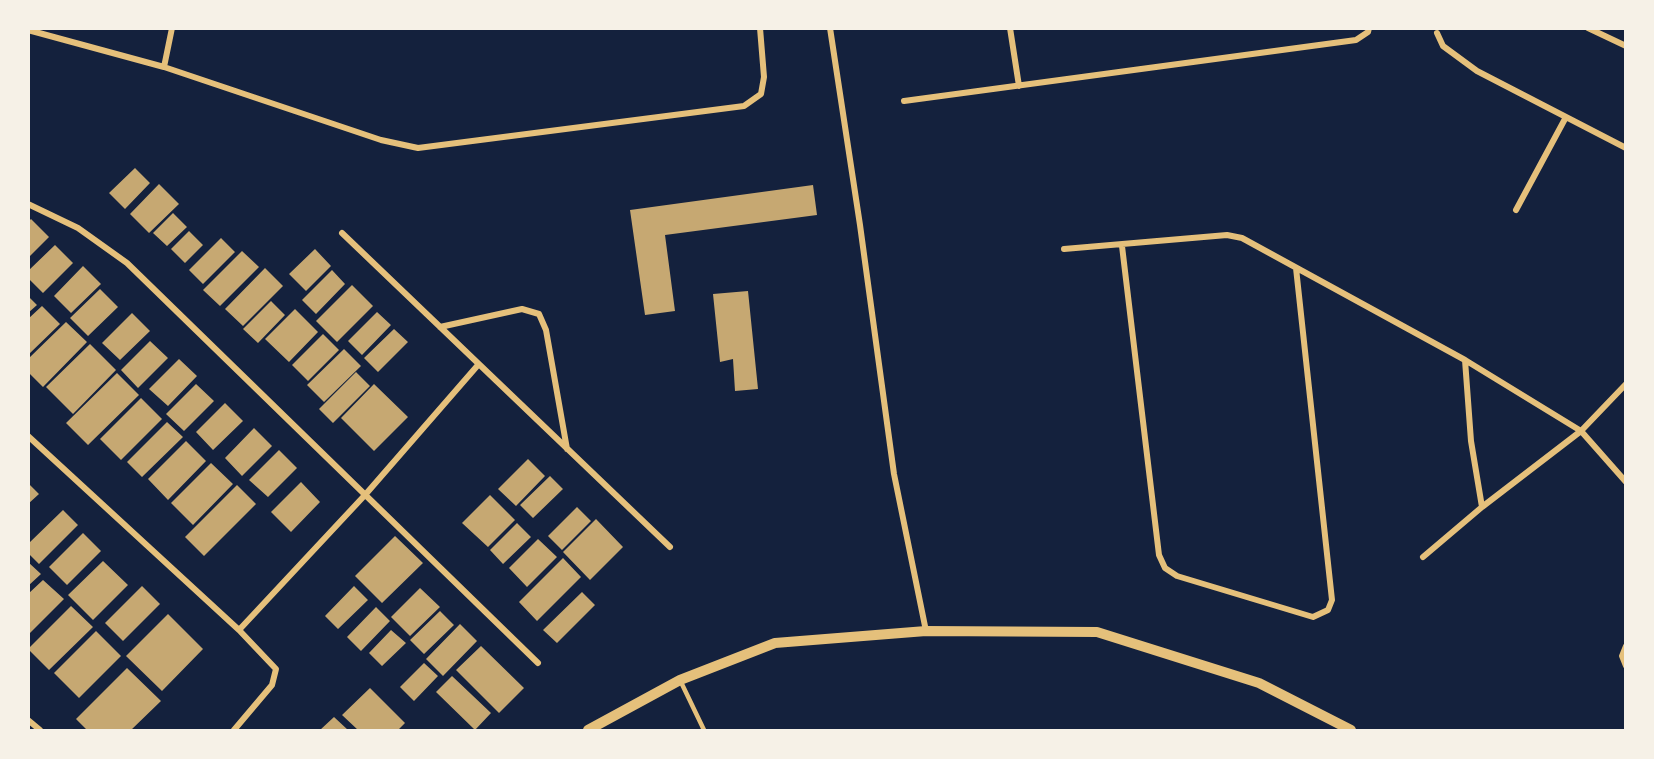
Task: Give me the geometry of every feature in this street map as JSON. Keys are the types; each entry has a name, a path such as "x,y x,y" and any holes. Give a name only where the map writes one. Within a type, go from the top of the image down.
{"street":[{"path":"164,67 172,28"},
{"path":"28,30 164,67 381,140 418,148 744,106 761,94 764,77 760,28"},
{"path":"830,28 894,474 926,630"},
{"path":"1010,28 1019,86"},
{"path":"904,101 1356,40 1368,32 1368,28"},
{"path":"1588,28 1626,46"},
{"path":"1437,33 1443,46 1477,71 1626,148"},
{"path":"1516,210 1566,117"},
{"path":"28,204 78,228 127,264 538,663"},
{"path":"342,233 670,547"},
{"path":"1064,249 1122,246 1227,235 1242,238 1465,360 1581,431 1626,482"},
{"path":"1122,246 1159,555 1165,568 1177,576 1312,617 1328,610 1332,600 1296,268"},
{"path":"440,327 522,309 539,314 546,330 567,449"},
{"path":"1465,360 1471,441 1482,507"},
{"path":"239,630 365,495 478,365"},
{"path":"1423,557 1482,507 1581,431 1626,384"},
{"path":"28,435 239,630 276,669 273,685 234,730"},
{"path":"588,730 680,680 775,643 926,630 1097,632 1259,683 1351,730"},
{"path":"1626,646 1622,656 1626,666"},
{"path":"28,720 39,730"}],"lane":[{"path":"680,680 704,730"}],"building":[{"path":"135,168 150,183 125,209 109,193"},
{"path":"159,184 179,204 149,233 130,214"},
{"path":"813,185 817,215 665,235 675,311 645,315 630,210"},
{"path":"173,213 187,227 167,246 153,233"},
{"path":"31,219 49,237 28,258 28,222"},
{"path":"189,231 203,245 185,263 171,249"},
{"path":"221,238 235,252 203,284 189,270"},
{"path":"55,245 73,263 43,293 28,278 28,271"},
{"path":"315,249 331,266 306,291 289,274"},
{"path":"242,251 259,267 220,306 203,290"},
{"path":"83,266 101,284 71,313 54,296"},
{"path":"265,268 283,286 243,326 225,309"},
{"path":"332,270 345,284 316,314 302,300"},
{"path":"352,285 373,306 337,342 316,321"},
{"path":"100,289 118,307 88,336 70,318"},
{"path":"748,291 758,389 735,391 733,359 720,362 713,294"},
{"path":"28,296 37,305 28,313"},
{"path":"271,301 285,315 258,343 243,329"},
{"path":"42,306 60,324 28,355 28,319"},
{"path":"295,309 318,332 289,362 265,339"},
{"path":"377,312 391,325 362,355 348,341"},
{"path":"132,313 150,331 120,360 102,343"},
{"path":"66,322 87,342 43,387 28,372 28,359"},
{"path":"394,329 408,342 378,372 364,358"},
{"path":"323,334 339,350 308,381 292,365"},
{"path":"150,341 168,358 138,388 121,370"},
{"path":"90,344 116,370 73,414 46,387"},
{"path":"344,349 361,366 324,402 307,385"},
{"path":"179,359 197,376 168,406 149,389"},
{"path":"356,372 370,386 333,423 319,409"},
{"path":"117,373 139,395 88,445 66,423"},
{"path":"196,384 214,401 184,431 166,414"},
{"path":"374,384 408,417 374,451 341,418"},
{"path":"141,398 162,419 121,460 100,439"},
{"path":"225,403 243,421 213,450 196,432"},
{"path":"167,422 183,437 142,477 127,462"},
{"path":"254,428 272,446 242,476 225,458"},
{"path":"186,441 206,461 168,500 148,479"},
{"path":"279,450 297,468 268,497 249,480"},
{"path":"528,459 545,476 516,506 498,489"},
{"path":"211,463 233,484 193,525 171,503"},
{"path":"550,476 563,489 533,518 520,505"},
{"path":"301,482 320,502 291,532 271,512"},
{"path":"28,483 39,494 28,504"},
{"path":"237,485 256,504 204,556 185,537"},
{"path":"490,495 515,520 488,547 462,523"},
{"path":"577,507 591,521 562,550 548,536"},
{"path":"63,510 78,525 39,564 28,553 28,544"},
{"path":"596,519 623,547 590,580 563,552"},
{"path":"517,523 531,537 503,564 490,550"},
{"path":"83,533 101,551 67,585 49,567"},
{"path":"395,536 423,563 382,603 355,576"},
{"path":"538,539 557,557 527,587 509,568"},
{"path":"563,558 581,577 537,621 519,602"},
{"path":"103,561 128,585 93,620 68,595"},
{"path":"28,562 41,574 28,586"},
{"path":"43,580 64,599 28,635 28,594"},
{"path":"142,586 160,604 123,641 105,623"},
{"path":"354,586 368,600 338,629 325,616"},
{"path":"420,588 440,607 410,636 391,617"},
{"path":"582,592 595,605 557,643 543,630"},
{"path":"71,606 93,627 49,670 28,649"},
{"path":"376,607 390,621 361,651 347,637"},
{"path":"440,611 454,625 424,654 410,640"},
{"path":"168,614 203,649 162,691 126,656"},
{"path":"460,624 477,641 443,676 426,659"},
{"path":"391,630 406,643 382,666 369,653"},
{"path":"96,631 121,656 79,698 54,673"},
{"path":"481,646 524,688 499,713 456,670"},
{"path":"424,663 438,676 414,701 400,687"},
{"path":"127,668 161,701 131,730 87,730 76,719"},
{"path":"452,676 491,713 475,730 436,692"},
{"path":"370,688 405,723 398,730 358,730 342,715"},
{"path":"334,717 348,730 320,730"}]}
